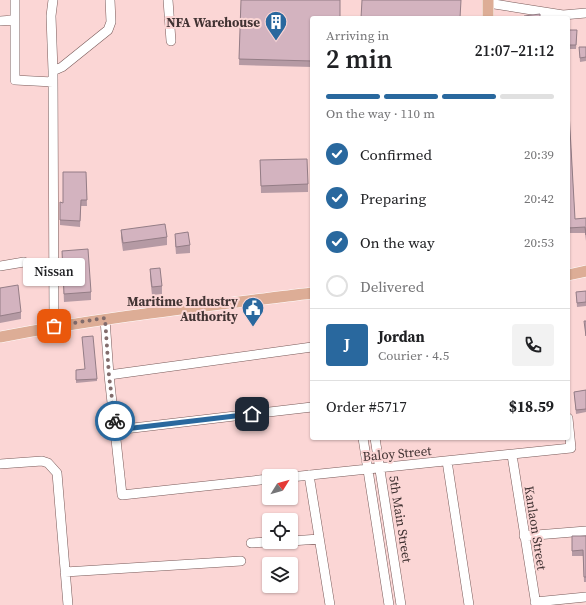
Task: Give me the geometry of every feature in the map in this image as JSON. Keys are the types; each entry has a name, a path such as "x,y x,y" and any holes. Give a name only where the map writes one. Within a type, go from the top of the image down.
{"main road":[{"path":"488,1 488,16"},
{"path":"570,267 586,267"},
{"path":"570,275 586,271"},
{"path":"0,337 54,326 105,318 310,293"}],"street":[{"path":"14,0 15,80 53,82"},
{"path":"53,0 51,16 53,71 54,326"},
{"path":"53,71 62,67 108,30 111,22 110,0"},
{"path":"168,0 171,41"},
{"path":"534,0 534,10"},
{"path":"488,1 564,15 586,13"},
{"path":"0,21 14,20"},
{"path":"0,266 24,262"},
{"path":"105,318 109,376 122,495 262,480"},
{"path":"109,376 310,347"},
{"path":"116,430 310,407"},
{"name":"Baloy Street","path":"298,476 571,448 570,438"},
{"name":"5th Main Street","path":"363,440 389,605"},
{"name":"5th Main Street","path":"374,440 401,605"},
{"name":"Kanlaon Street","path":"512,455 535,603"},
{"path":"0,464 42,461 48,463 58,473 68,605"},
{"path":"447,461 469,605"},
{"path":"309,475 330,605"},
{"path":"524,536 586,531"},
{"path":"298,540 319,539"},
{"path":"251,543 262,542"},
{"path":"65,572 241,561"},
{"path":"535,603 586,597"}],"building":[{"name":"NFA Warehouse","path":"241,0 340,0 340,16 310,16 310,61 239,59"},
{"path":"362,0 461,0 460,16 361,16"},
{"path":"540,14 540,16 524,16"},
{"path":"570,30 577,30 576,45 570,45"},
{"path":"579,47 586,47 586,57 580,58"},
{"path":"570,130 575,219 586,218 586,235 585,227 570,228"},
{"path":"307,159 308,184 261,186 260,160"},
{"path":"63,172 86,172 87,200 81,200 80,221 60,220 60,202 63,203"},
{"path":"165,224 167,237 123,243 121,230"},
{"path":"188,232 190,245 176,247 175,234"},
{"path":"88,249 91,292 64,294 62,251"},
{"path":"160,268 162,286 152,287 150,269"},
{"path":"18,285 21,312 0,316 0,288"},
{"path":"586,291 586,302 577,303 576,292"},
{"path":"584,321 586,321 586,336"},
{"path":"93,336 97,379 76,380 76,370 85,369 82,337"},
{"path":"586,390 586,409 576,410 574,392"},
{"path":"572,536 586,536 586,577 584,577 583,550 572,551"}],"way so far":[{"path":"54,326 105,318 109,376 115,421"}],"place":[{"name":"NFA Warehouse","path":"276,42"},
{"name":"Nissan","path":"54,326"},
{"name":"Maritime Industry Authority","path":"253,328"}],"route":[{"path":"115,421 116,430 252,414"}]}
